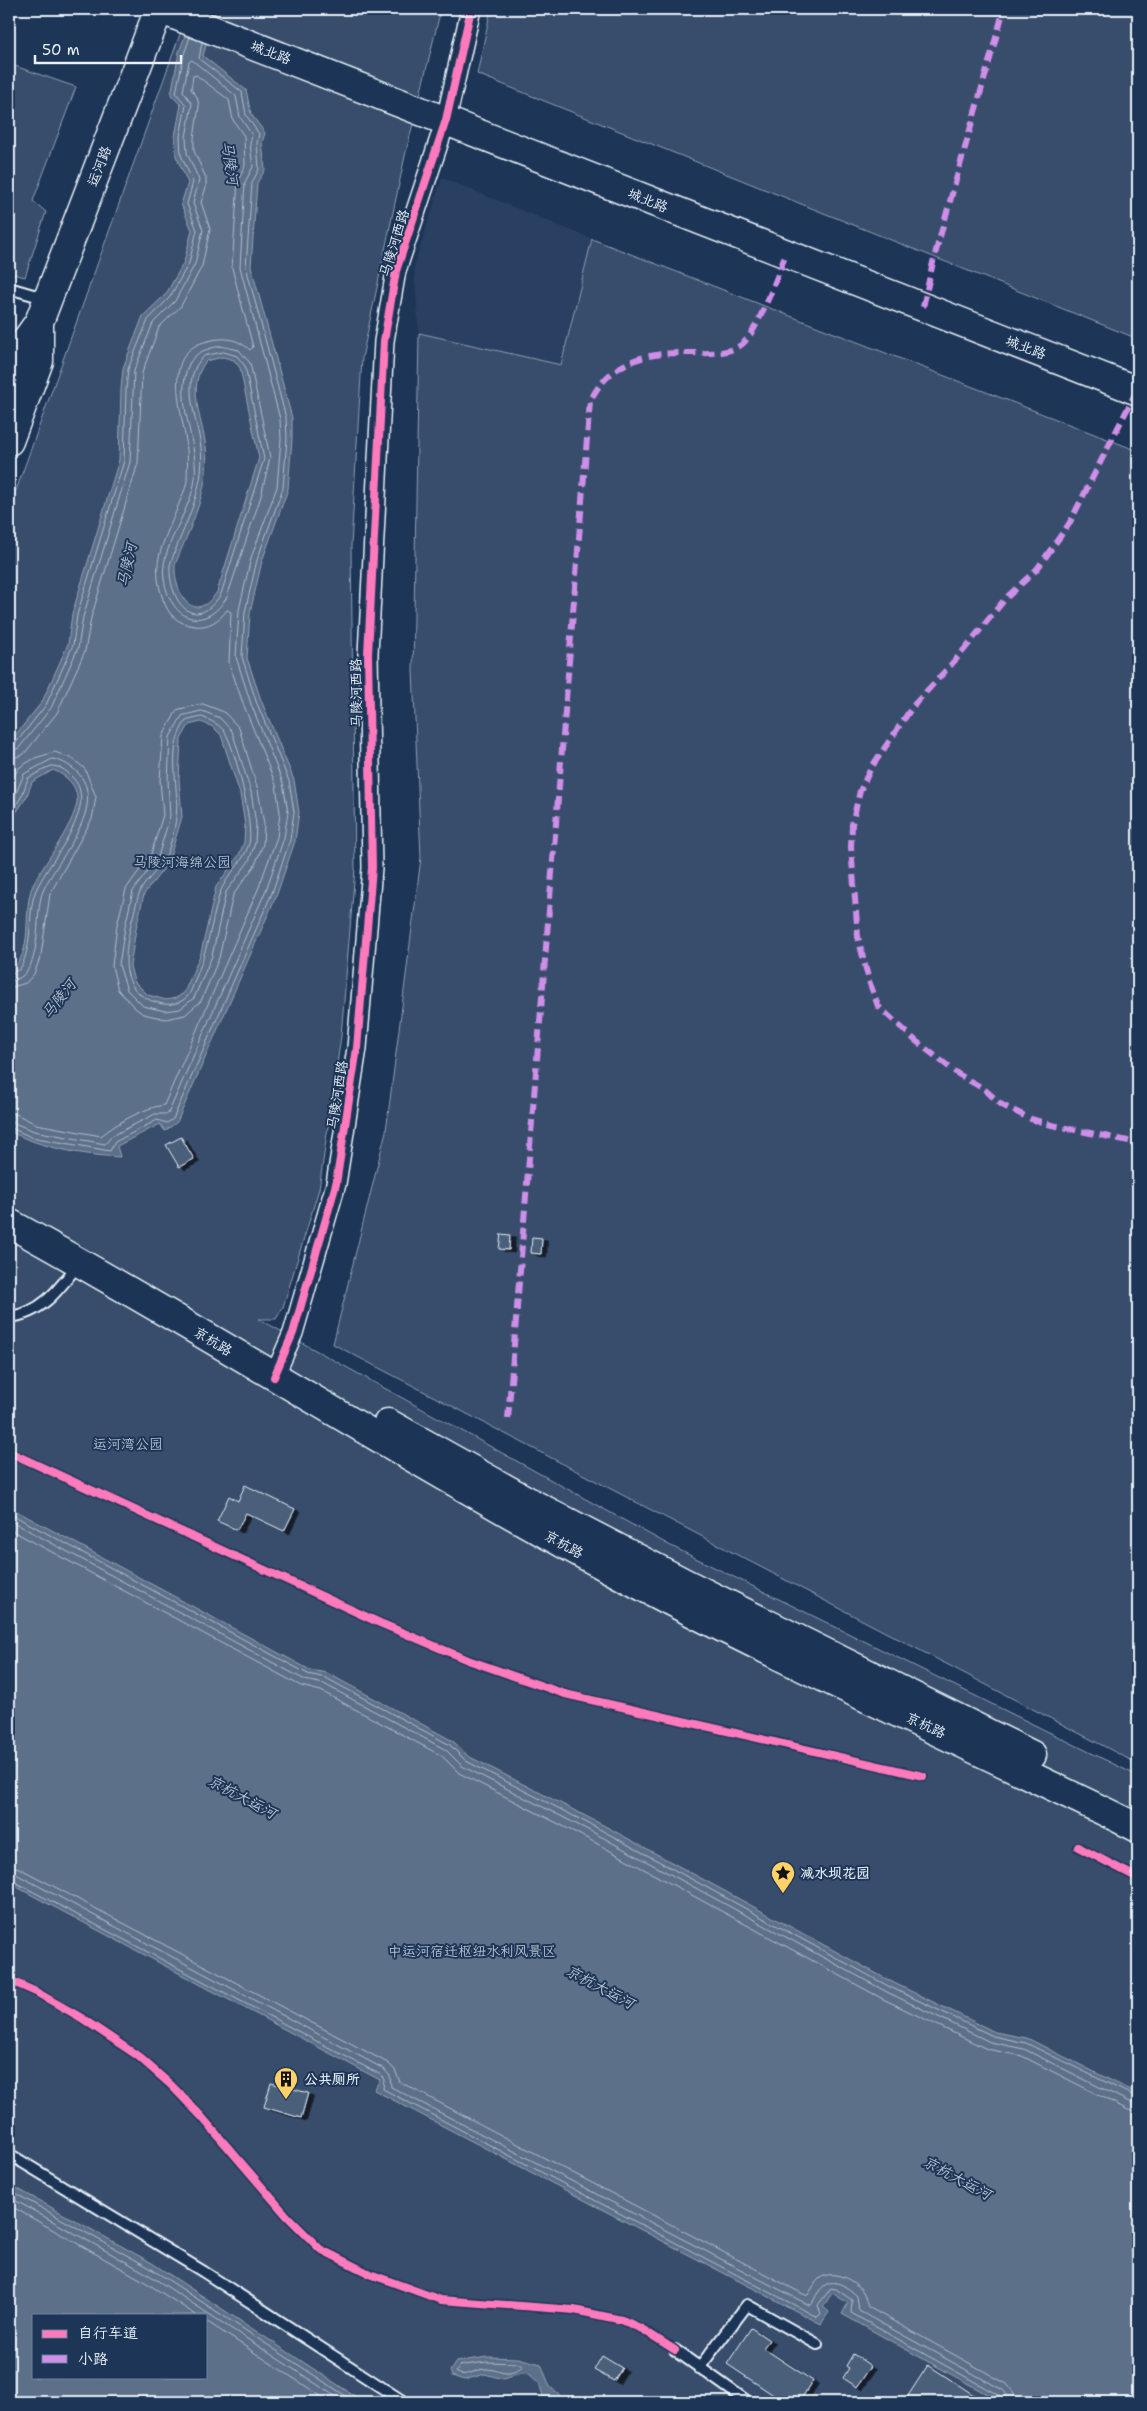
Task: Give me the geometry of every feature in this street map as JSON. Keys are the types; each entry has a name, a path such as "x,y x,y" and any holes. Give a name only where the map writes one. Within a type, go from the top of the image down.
{"street":[{"name":"城北路","path":"159,9 1138,391"},
{"name":"运河路","path":"9,368 12,360 44,311 159,9"},
{"name":"马陵河西路","path":"278,1370 293,1333 336,1184 357,1048 372,868 368,654 384,341 396,271 446,120 471,9"},
{"name":"运河路","path":"9,441 39,361 44,311"},
{"name":"京杭路","path":"9,1209 278,1370 435,1472 618,1574 753,1643 1138,1828"},
{"name":"京杭路","path":"9,1223 278,1370 535,1505 676,1578 1138,1808"}],"lane":[{"path":"9,288 44,311"},
{"path":"9,1317 21,1316 38,1309 55,1293 80,1262"},
{"path":"9,2154 204,2272 404,2402"},
{"path":"700,2368 747,2305 817,2344"},
{"path":"675,2350 748,2402"}],"shaded area":[{"path":"442,178 592,239 561,365 419,333 414,267"}],"green space":[{"name":"中运河宿迁枢纽水利风景区","path":"189,9 441,9 405,156 362,358 351,546 355,869 341,1036 319,1189 283,1307 276,1319 259,1319 669,1545 1138,1776 1138,2402 9,2402 9,510"},
{"path":"491,9 1138,9 1138,339 477,74"},
{"path":"9,64 76,87 33,201 46,212 25,277 9,273"},
{"path":"592,239 1138,451 1138,1764 333,1344 386,1131 421,858 413,671 419,333 561,365"}],"water":[{"name":"马陵河","path":"195,9 216,9 203,56 246,90 251,114 265,133 262,143 265,170 257,183 251,266 292,418 292,439 288,489 262,561 250,613 247,658 261,700 294,780 299,812 295,841 277,894 177,1122 165,1131 160,1124 117,1146 120,1157 63,1150 35,1142 9,1131 9,971 17,964 22,954 33,885 73,817 77,797 75,788 69,781 62,774 53,770 32,782 26,798 9,823 9,743 42,702 68,644 72,614 119,460 123,368 143,316 166,294 184,262 192,230 181,204 188,183 176,156 175,136 181,105 171,95 179,52","holes":["223,357 234,360 240,368 259,458 217,592 208,602 200,606 193,606 187,602 178,586 175,565 198,507 207,462 206,447 197,403 197,381 206,361","201,722 213,727 221,735 240,794 245,825 244,842 239,855 216,887 201,953 184,993 176,998 166,1000 148,995 134,981 130,966 144,894 168,863 182,817 179,780 181,739 189,725"]},
{"name":"京杭大运河","path":"9,1507 310,1670 327,1673 453,1741 468,1756 603,1825 892,1982 995,2032 1027,2038 1138,2094 1138,2402 1001,2402 842,2314 848,2303 832,2293 823,2307 829,2312 821,2324 374,2090 380,2080 9,1883"},
{"path":"9,2184 152,2263 364,2402 9,2402"},
{"path":"487,2357 518,2358 541,2364 550,2387 558,2393 564,2402 545,2402 539,2383 529,2374 521,2373 503,2379 485,2374 464,2380 452,2376 450,2371 456,2362"}],"building":[{"path":"181,1137 194,1159 179,1167 166,1145"},
{"path":"501,1234 510,1235 509,1250 499,1249"},
{"path":"532,1237 542,1238 541,1254 531,1253"},
{"path":"245,1485 295,1509 284,1531 246,1513 237,1530 217,1521 229,1496 238,1501"},
{"name":"公共厕所","path":"271,2083 308,2093 301,2118 264,2107"},
{"path":"751,2328 769,2340 763,2348 813,2381 799,2402 784,2402 727,2364"},
{"path":"853,2354 871,2366 857,2387 843,2378 849,2368 846,2366"},
{"path":"602,2356 622,2368 614,2381 594,2370"},
{"path":"928,2365 980,2399 978,2402 904,2402"}],"marked path":[{"path":"923,307 934,258 1004,9"},
{"path":"508,1419 590,401 598,387 608,376 619,368 644,357 673,353 722,352 741,345 754,329 786,254"},
{"path":"1137,390 1069,524 1037,569 1005,599 959,656 913,706 871,768 860,791 852,824 851,847 858,937 869,981 878,1006 916,1041 958,1074 984,1089 1002,1105 1031,1119 1052,1125 1138,1143"}],"cycle path":[{"path":"274,1377 293,1333 336,1184 357,1048 372,868 368,654 384,341 396,271 446,120 471,9"},
{"path":"9,1452 380,1623 468,1660 565,1694 923,1776"},
{"path":"1078,1847 1138,1878"},
{"path":"9,1980 36,1992 80,2017 138,2056 171,2085 201,2116 287,2216 320,2249 370,2274 441,2300 574,2310 622,2320 642,2329 675,2350"}],"place":[{"name":"减水坝花园","path":"783,1894"},
{"name":"公共厕所","path":"286,2100"}],"park label":[{"name":"马陵河海绵公园","path":"182,862"},
{"name":"运河湾公园","path":"128,1444"}]}
